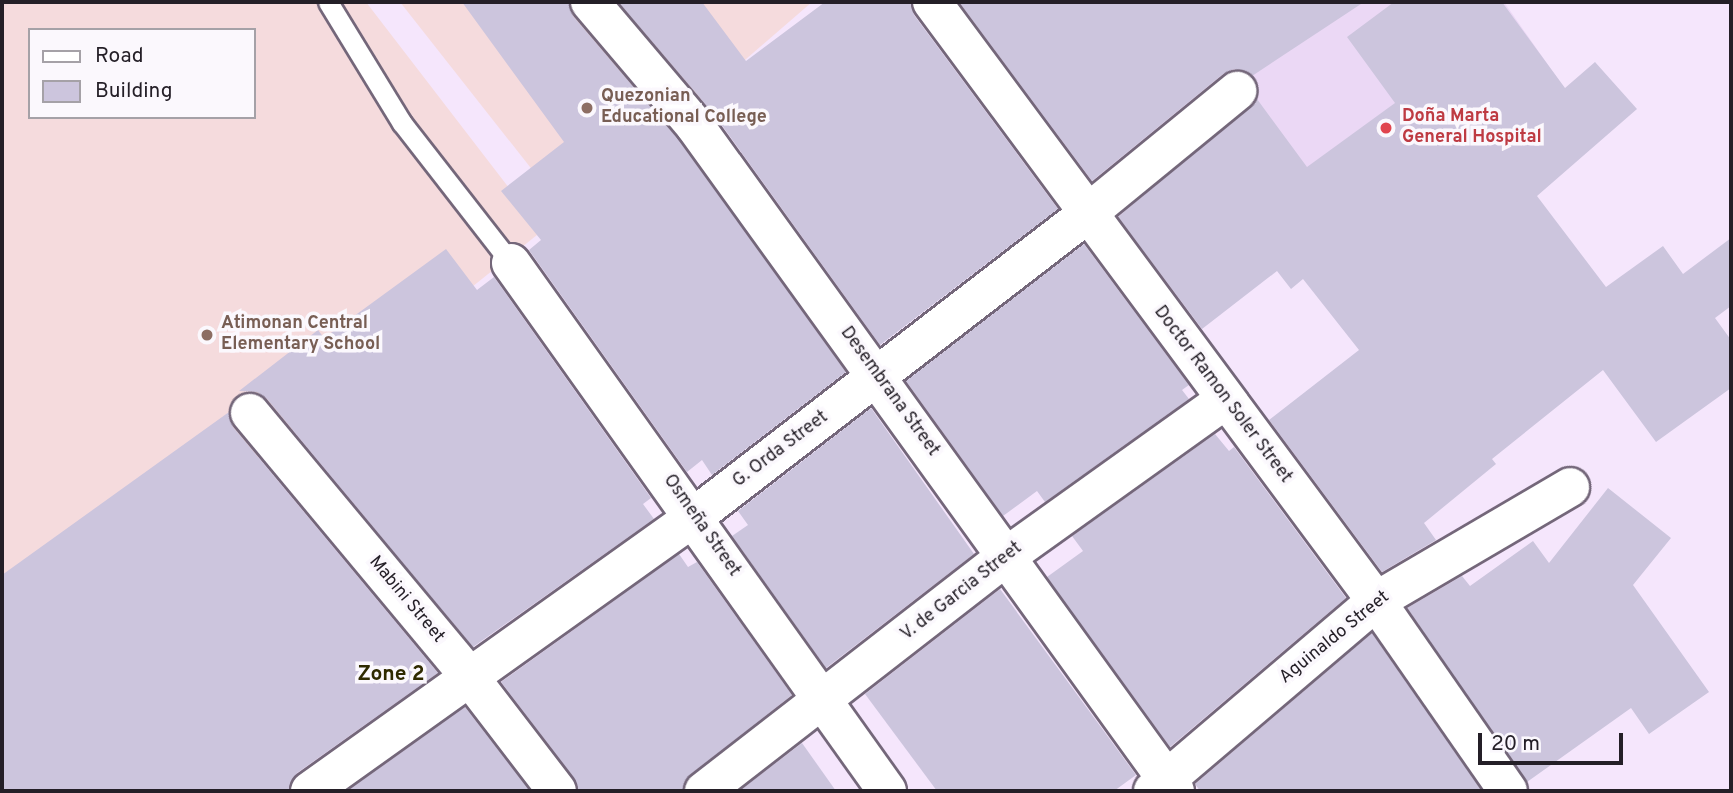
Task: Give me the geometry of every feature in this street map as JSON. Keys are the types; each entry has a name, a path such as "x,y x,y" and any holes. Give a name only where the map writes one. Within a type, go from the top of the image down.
{"street":[{"name":"Desembrana Street","path":"590,2 695,126 878,376 1007,556 1165,788"},
{"name":"Doctor Ramon Soler Street","path":"932,2 1376,601 1508,791"},
{"name":"G. Orda Street","path":"310,791 468,675 695,516 1088,213 1237,91"},
{"name":"Osmeña Street","path":"511,263 695,516 822,703 887,791"},
{"name":"V. de Garcia Street","path":"704,791 822,703 1007,556 1225,400"},
{"name":"Mabini Street","path":"250,413 468,675 557,791"},
{"name":"Aguinaldo Street","path":"1165,788 1376,601 1570,487"}],"lane":[{"path":"328,2 402,123 511,263"}],"shaded area":[{"name":"Atimonan Central Elementary School","path":"2,2 366,2 542,231 282,439 2,653"},
{"name":"Quezonian Educational College","path":"400,2 812,2 567,214"},
{"name":"Doña Marta General Hospital","path":"1187,2 1504,2 1569,95 1326,268 1266,116"}],"building":[{"path":"462,2 569,2 573,16 678,139 846,372 712,475 702,460 687,472 529,250 541,240 501,191 564,142"},
{"path":"618,2 702,2 746,61 825,2 911,2 914,15 1058,209 880,345 713,113"},
{"path":"959,2 1364,2 1252,76 1234,69 1223,74 1092,181"},
{"path":"1394,2 1502,2 1565,88 1595,62 1637,109 1537,196 1606,287 1663,246 1683,274 1731,238 1731,306 1715,318 1731,340 1731,388 1656,442 1603,370 1492,459 1496,464 1424,523 1436,540 1382,572 1269,420 1359,350 1303,279 1291,289 1277,271 1202,329 1118,217 1257,99 1307,167 1395,103 1347,37"},
{"path":"1084,244 1189,385 1182,390 1189,399 1045,502 1037,491 1003,516 906,381"},
{"path":"446,249 477,290 494,277 651,498 643,504 654,519 473,647 267,399 257,392 239,391 318,330 324,338"},
{"path":"871,408 974,554 826,668 732,536 748,525 738,511"},
{"path":"229,412 233,427 438,673 297,773 288,791 2,791 2,575"},
{"path":"1215,434 1229,451 1234,447 1346,598 1170,747 1047,577 1083,551 1072,536"},
{"path":"1608,488 1671,538 1633,585 1709,692 1649,734 1631,708 1527,782 1407,608 1462,576 1470,586 1533,541 1549,563"},
{"path":"679,554 688,567 697,562 792,695 691,774 683,791 578,791 574,778 501,682"},
{"path":"1000,589 1136,775 1114,791 937,791 865,694"},
{"path":"1372,633 1482,791 1200,791 1195,784"},
{"path":"465,707 530,791 347,791"},
{"path":"802,743 836,791 739,791"}],"place":[{"name":"Quezonian Educational College","path":"587,108"},
{"name":"Doña Marta General Hospital","path":"1386,128"},
{"name":"Atimonan Central Elementary School","path":"207,335"}],"district":[{"name":"Zone 2","path":"391,675"}]}
